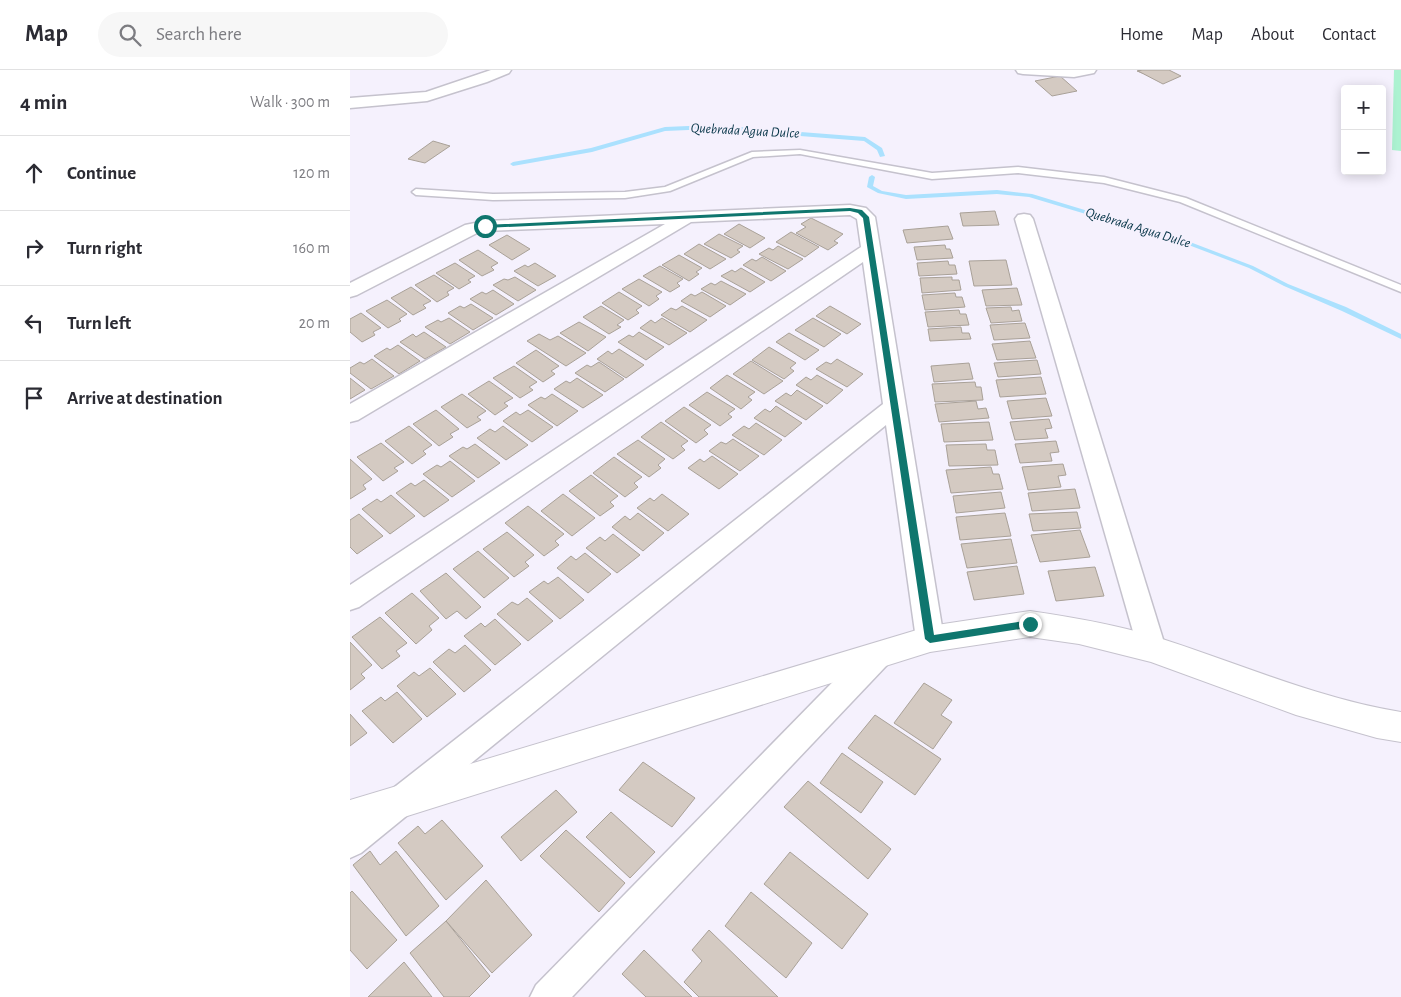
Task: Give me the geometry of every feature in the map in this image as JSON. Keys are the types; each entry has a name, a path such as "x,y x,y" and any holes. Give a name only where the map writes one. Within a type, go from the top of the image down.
{"street":[{"path":"350,103 428,96 482,80 504,70"},
{"path":"1023,70 1074,73 1089,70"},
{"path":"350,91 374,93 395,98"},
{"path":"350,291 471,229 485,226 855,210 860,212 866,217 930,639"},
{"path":"350,414 688,217"},
{"path":"1024,219 1152,649"},
{"path":"350,599 870,249"},
{"path":"350,842 894,406"},
{"path":"350,817 930,639 1030,624 1079,631 1152,649 1296,701 1377,723 1401,727"},
{"path":"548,997 877,656"}],"lane":[{"path":"416,192 493,197 625,195 667,189 752,154 800,152 932,176 1018,170 1104,180 1183,200 1401,290"}],"green space":[{"path":"1394,70 1401,70 1401,151 1392,150"}],"building":[{"path":"1167,70 1173,74 1163,81 1137,71"},
{"path":"1169,70 1181,76 1163,84 1138,71"},
{"path":"1060,76 1077,91 1052,96 1035,81"},
{"path":"433,141 450,146 425,163 408,159"},
{"path":"995,211 999,225 963,226 960,213"},
{"path":"811,218 843,234 834,241 838,243 828,250 796,233 806,227 801,224"},
{"path":"739,224 765,238 750,248 724,234"},
{"path":"948,226 953,239 907,243 903,230"},
{"path":"791,232 819,247 805,257 776,242"},
{"path":"719,234 743,246 737,250 740,252 731,258 704,244"},
{"path":"507,235 530,249 512,260 489,245"},
{"path":"699,244 726,259 710,269 684,254"},
{"path":"945,245 946,249 950,249 953,258 917,260 914,247"},
{"path":"778,246 803,259 788,269 759,254 769,248 773,250"},
{"path":"478,250 498,263 491,267 494,270 482,276 459,260"},
{"path":"679,255 702,268 696,272 699,274 689,281 662,265"},
{"path":"762,257 786,271 771,281 743,265 752,259 756,261"},
{"path":"1006,260 1012,285 974,286 969,261"},
{"path":"948,261 949,265 955,265 957,274 919,276 917,263"},
{"path":"455,263 475,276 468,280 471,282 459,289 436,273"},
{"path":"535,263 556,276 538,286 514,271 525,265 528,267"},
{"path":"660,266 683,279 677,283 680,286 670,292 643,276"},
{"path":"741,268 765,282 750,292 721,276"},
{"path":"434,275 454,288 447,292 449,295 437,302 415,285"},
{"path":"515,277 536,290 518,301 493,285 504,279 508,280"},
{"path":"952,277 952,280 959,280 961,290 922,293 920,278"},
{"path":"639,279 662,292 656,296 659,299 649,306 622,289"},
{"path":"721,281 746,294 730,305 701,289 711,283 715,285"},
{"path":"411,287 431,301 423,305 426,308 413,315 391,298"},
{"path":"1017,288 1022,305 986,306 982,290"},
{"path":"493,290 514,304 496,315 470,299 482,292 486,294"},
{"path":"619,292 642,306 636,310 639,313 628,320 602,303"},
{"path":"702,292 726,306 710,317 681,301 691,294 695,296"},
{"path":"955,293 956,297 962,297 965,307 925,310 922,295"},
{"path":"387,300 407,314 399,319 401,321 388,328 366,311"},
{"path":"471,304 493,318 473,330 448,313 460,306 464,308"},
{"path":"601,306 624,320 617,325 621,327 609,334 583,317"},
{"path":"682,306 707,320 690,332 661,315 671,308 676,310"},
{"path":"830,306 861,324 847,334 816,316"},
{"path":"1011,307 1012,311 1019,310 1022,321 991,323 986,308"},
{"path":"959,310 960,314 966,314 969,325 928,327 925,312"},
{"path":"361,313 381,328 373,332 375,335 362,342 350,332 350,319"},
{"path":"449,318 470,332 450,344 425,327 438,320 441,322"},
{"path":"662,318 687,333 669,345 640,328 651,320 655,323"},
{"path":"813,318 841,334 824,347 795,330"},
{"path":"579,322 606,337 588,351 560,333"},
{"path":"1025,323 1030,338 994,340 990,325"},
{"path":"961,327 962,333 969,333 971,339 930,341 928,329"},
{"path":"424,332 446,347 425,359 400,342 413,334 416,337"},
{"path":"639,332 664,347 646,360 618,342 629,335 633,337"},
{"path":"789,333 819,350 805,360 776,342"},
{"path":"539,334 550,340 558,336 586,353 566,366 527,341"},
{"path":"1030,341 1036,358 997,360 992,344"},
{"path":"398,345 420,361 399,374 374,356 387,348 390,350"},
{"path":"769,347 796,363 790,368 794,371 784,379 752,360"},
{"path":"619,349 644,365 626,378 597,359 608,351 612,354"},
{"path":"536,350 559,366 551,371 555,374 543,382 516,363"},
{"path":"372,359 394,376 371,389 350,373 350,368 360,362 364,364"},
{"path":"837,359 863,374 847,387 816,369 826,362 831,364"},
{"path":"1037,360 1041,374 998,377 994,363"},
{"path":"751,361 783,381 764,394 733,374"},
{"path":"599,362 624,379 605,392 575,373 587,365 591,367"},
{"path":"969,363 973,379 934,382 931,366"},
{"path":"514,366 537,382 529,387 533,390 520,398 493,378"},
{"path":"727,375 755,392 748,397 752,400 741,409 710,388"},
{"path":"817,375 843,390 827,404 796,385 806,377 811,380"},
{"path":"1041,377 1046,394 1000,397 996,380"},
{"path":"350,378 365,390 350,399"},
{"path":"577,378 603,395 583,408 554,389 566,381 570,383"},
{"path":"489,381 513,398 504,403 508,406 495,415 468,394"},
{"path":"975,382 976,387 981,387 983,400 935,402 932,384"},
{"path":"797,390 823,406 806,420 775,401 786,393 791,396"},
{"path":"707,392 735,409 728,414 732,417 720,426 689,405"},
{"path":"462,394 486,411 477,417 481,420 467,428 441,407"},
{"path":"552,394 578,411 557,426 528,405 541,397 545,399"},
{"path":"1046,398 1052,416 1012,419 1007,401"},
{"path":"976,401 978,409 986,408 989,418 939,422 935,404"},
{"path":"776,406 802,423 785,437 754,418 765,409 770,412"},
{"path":"684,407 711,425 704,430 708,434 696,443 665,421"},
{"path":"436,410 459,429 450,434 453,437 439,446 413,424"},
{"path":"528,410 553,427 532,442 503,421 516,412 520,415"},
{"path":"1049,419 1052,428 1045,429 1048,438 1015,440 1010,422"},
{"path":"661,422 688,441 681,446 685,450 673,459 641,437"},
{"path":"989,422 993,440 944,442 941,424"},
{"path":"756,423 782,440 764,455 732,435 744,426 749,429"},
{"path":"409,426 432,445 423,451 426,454 412,464 385,441"},
{"path":"503,426 528,445 506,460 477,438 490,429 495,432"},
{"path":"733,439 759,456 740,471 709,451 721,442 726,444"},
{"path":"638,440 665,459 658,465 661,468 649,477 617,454"},
{"path":"1056,441 1059,452 1050,453 1052,461 1020,463 1015,444"},
{"path":"381,443 404,462 394,468 398,471 383,481 357,457"},
{"path":"475,444 500,463 478,478 449,456 463,447 467,449"},
{"path":"986,444 987,450 995,450 998,465 949,466 946,445"},
{"path":"712,456 738,474 719,489 688,468 700,459 704,462"},
{"path":"614,457 642,477 634,483 638,487 625,497 593,473"},
{"path":"350,459 372,479 363,485 366,489 350,499"},
{"path":"450,461 475,481 452,497 423,474 437,465 441,467"},
{"path":"1063,464 1066,475 1058,476 1061,487 1028,490 1022,467"},
{"path":"991,467 993,474 999,474 1003,489 951,493 946,470"},
{"path":"591,475 618,496 610,502 614,506 600,516 569,491"},
{"path":"424,480 449,500 424,517 396,493 411,483 415,486"},
{"path":"1075,489 1080,508 1032,511 1028,493"},
{"path":"1001,492 1005,508 956,513 953,496"},
{"path":"563,494 595,518 572,536 541,511"},
{"path":"662,494 689,514 668,531 637,508 650,498 654,501"},
{"path":"391,495 415,516 390,534 362,509 377,499 381,502"},
{"path":"528,506 564,534 555,541 559,545 544,556 505,523"},
{"path":"1077,512 1081,528 1033,531 1029,514"},
{"path":"638,513 664,533 643,551 612,527 625,516 630,520"},
{"path":"1005,513 1011,536 960,540 956,517"},
{"path":"359,514 383,536 357,554 350,547 350,520"},
{"path":"1080,530 1090,557 1040,562 1031,535"},
{"path":"507,532 534,555 525,562 529,566 514,577 483,549"},
{"path":"613,534 640,555 617,573 586,548 600,537 605,541"},
{"path":"1011,539 1017,563 967,568 961,544"},
{"path":"478,551 509,578 484,598 453,569"},
{"path":"585,553 611,574 588,593 557,568 571,556 576,560"},
{"path":"1017,566 1024,594 974,600 967,572"},
{"path":"1095,567 1104,596 1056,601 1048,571"},
{"path":"446,573 481,607 466,619 457,611 446,619 420,591"},
{"path":"558,577 584,600 560,619 529,592 544,581 548,584"},
{"path":"412,593 439,618 429,626 432,630 416,644 385,613"},
{"path":"527,598 553,621 528,641 497,614 512,602 518,605"},
{"path":"380,617 407,643 396,651 400,656 382,669 352,637"},
{"path":"495,619 521,644 495,665 464,636 481,623 485,627"},
{"path":"350,642 372,665 361,674 365,678 350,690"},
{"path":"465,645 491,670 464,692 433,662 449,649 455,653"},
{"path":"430,668 456,694 427,717 397,686 414,672 419,676"},
{"path":"924,683 952,700 941,715 952,722 933,749 894,723"},
{"path":"397,692 422,719 393,743 362,711 381,697 385,701"},
{"path":"350,714 367,733 350,746"},
{"path":"875,715 941,759 915,795 848,748"},
{"path":"842,753 883,782 861,813 820,783"},
{"path":"643,762 695,798 672,827 619,790"},
{"path":"808,781 891,849 868,879 784,807"},
{"path":"556,790 577,812 521,861 501,837"},
{"path":"611,812 655,852 630,878 586,837"},
{"path":"442,820 483,866 446,900 398,843 418,826 425,834"},
{"path":"566,830 625,883 599,912 540,856"},
{"path":"370,851 380,865 396,851 439,906 406,936 353,865"},
{"path":"790,852 868,914 842,949 764,884"},
{"path":"486,880 532,935 492,973 446,921"},
{"path":"352,891 397,940 367,969 350,950 350,893"},
{"path":"751,892 812,943 786,978 725,926"},
{"path":"446,921 490,976 469,997 444,997 410,953"},
{"path":"709,930 778,997 699,997 684,982 702,961 692,950"},
{"path":"644,950 692,997 646,997 622,974"},
{"path":"404,962 432,997 368,997"}],"waterway":[{"name":"Quebrada Agua Dulce","path":"513,164 592,150 665,129 712,127 865,139 880,149 882,156"},
{"name":"Quebrada Agua Dulce","path":"872,177 870,187 880,192 906,197 997,192 1030,195 1188,243 1251,267 1286,285 1344,309 1401,337"}],"route":[{"path":"485,226 850,210 860,212 866,217 930,639 1030,624"}]}
